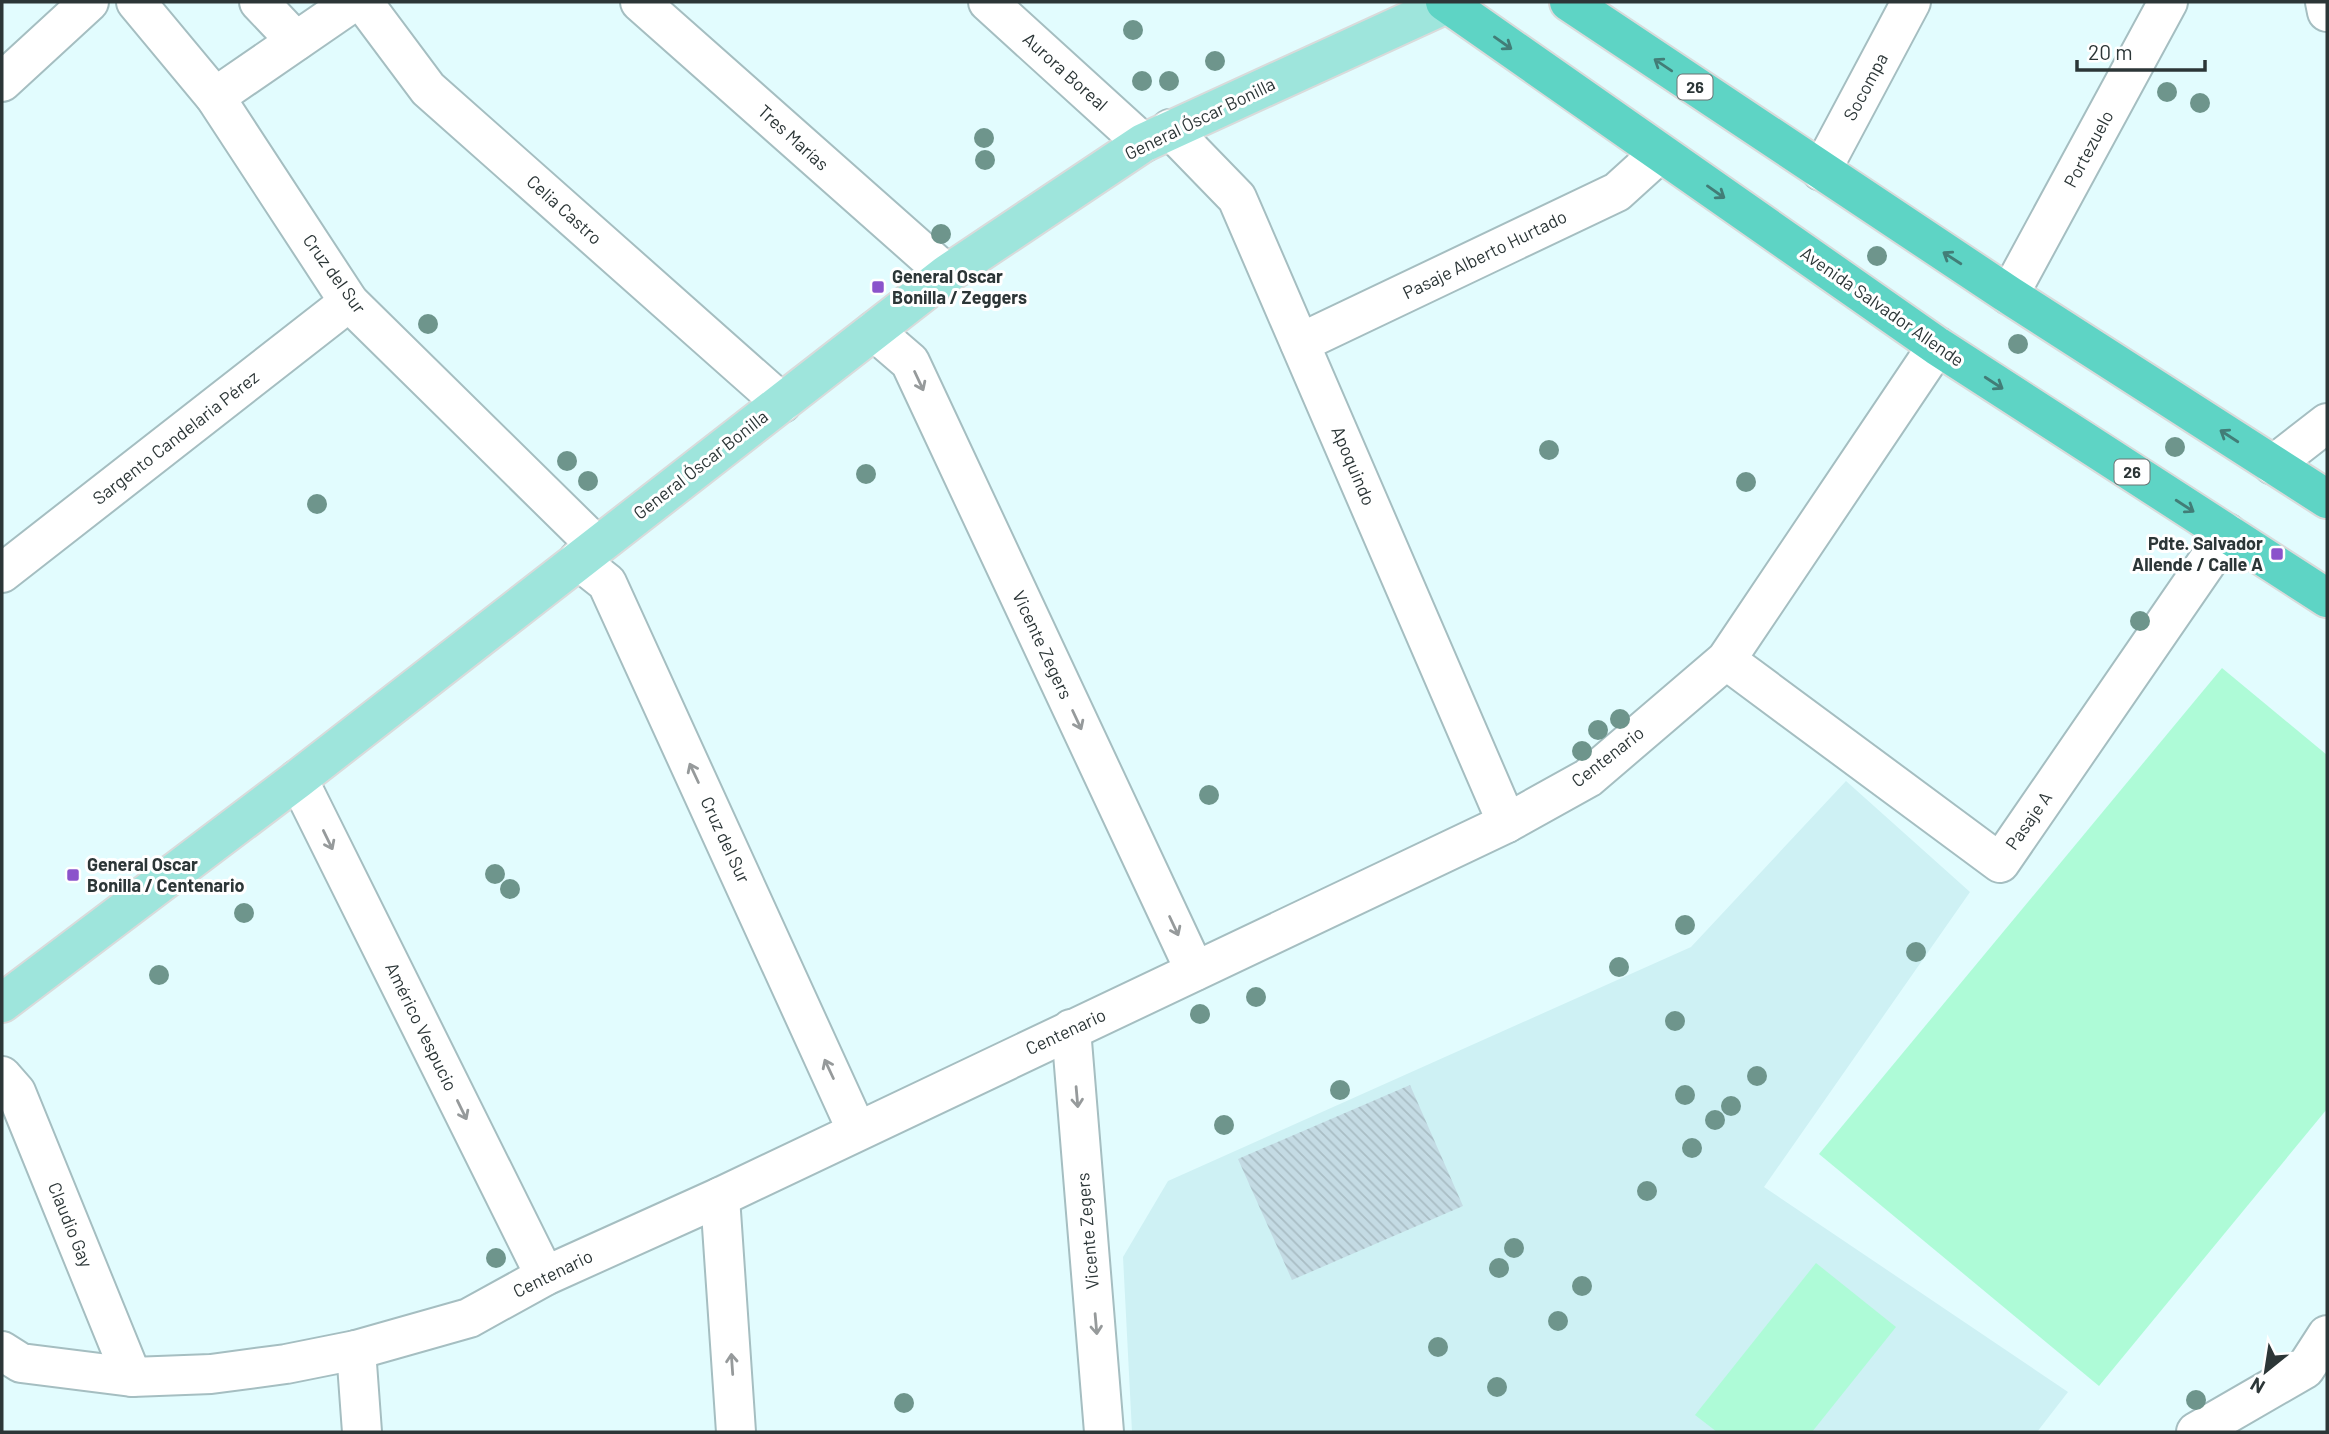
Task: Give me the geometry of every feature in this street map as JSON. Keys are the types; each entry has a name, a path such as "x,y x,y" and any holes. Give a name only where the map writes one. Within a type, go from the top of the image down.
{"highway":[{"name":"Avenida Salvador Allende","path":"1448,2 1937,346 2327,598"},
{"name":"26","path":"1569,2 2009,295 2327,499"}],"main road":[{"name":"General Óscar Bonilla","path":"2,1003 298,779 947,274 1156,136 1448,2"}],"street":[{"path":"2,82 89,2"},
{"name":"Cruz del Sur","path":"136,2 215,97 349,302 588,553 607,583 857,1131"},
{"path":"259,2 296,41"},
{"path":"215,97 353,2"},
{"name":"Celia Castro","path":"363,2 428,89 782,403"},
{"name":"Tres Marías","path":"640,2 947,274"},
{"name":"Aurora Boreal","path":"988,2 1156,136"},
{"name":"Socompa","path":"1821,171 1911,2"},
{"name":"Portezuelo","path":"2009,295 2168,2"},
{"path":"2325,2 2327,12"},
{"name":"Apoquindo","path":"1156,136 1237,198 1507,823"},
{"name":"Pasaje Alberto Hurtado","path":"1300,343 1617,192 1660,153"},
{"name":"Sargento Candelaria Pérez","path":"2,573 349,302"},
{"name":"Vicente Zegers","path":"874,331 910,362 1195,971"},
{"name":"Centenario","path":"2,1351 22,1363 132,1377 211,1374 286,1364 356,1350 469,1318 544,1276 720,1197 1507,823 1588,778 1726,660 1937,346"},
{"path":"2273,465 2327,423"},
{"name":"Pasaje A","path":"1726,660 2000,863 2227,533"},
{"name":"Américo Vespucio","path":"298,779 544,1276"},
{"name":"Vicente Zegers","path":"1071,1030 1104,1432"},
{"name":"Claudio Gay","path":"2,1076 16,1091 132,1377"},
{"path":"720,1197 737,1432"},
{"path":"2196,1432 2316,1380 2327,1335"},
{"path":"356,1350 362,1432"}],"shaded area":[{"path":"1846,781 1970,892 1764,1187 2068,1392 2037,1432 1132,1432 1123,1257 1168,1181 1691,947"}],"green space":[{"path":"2222,668 2327,755 2327,1109 2099,1386 1819,1154"},
{"path":"1816,1263 1896,1327 1812,1432 1717,1432 1695,1415"}],"building":[{"path":"1410,1085 1463,1206 1292,1280 1238,1159"}],"place":[{"name":"General Oscar Bonilla / Zeggers","path":"878,287"},
{"name":"Pdte. Salvador Allende / Calle A","path":"2277,554"},
{"name":"General Oscar Bonilla / Centenario","path":"73,875"}]}
